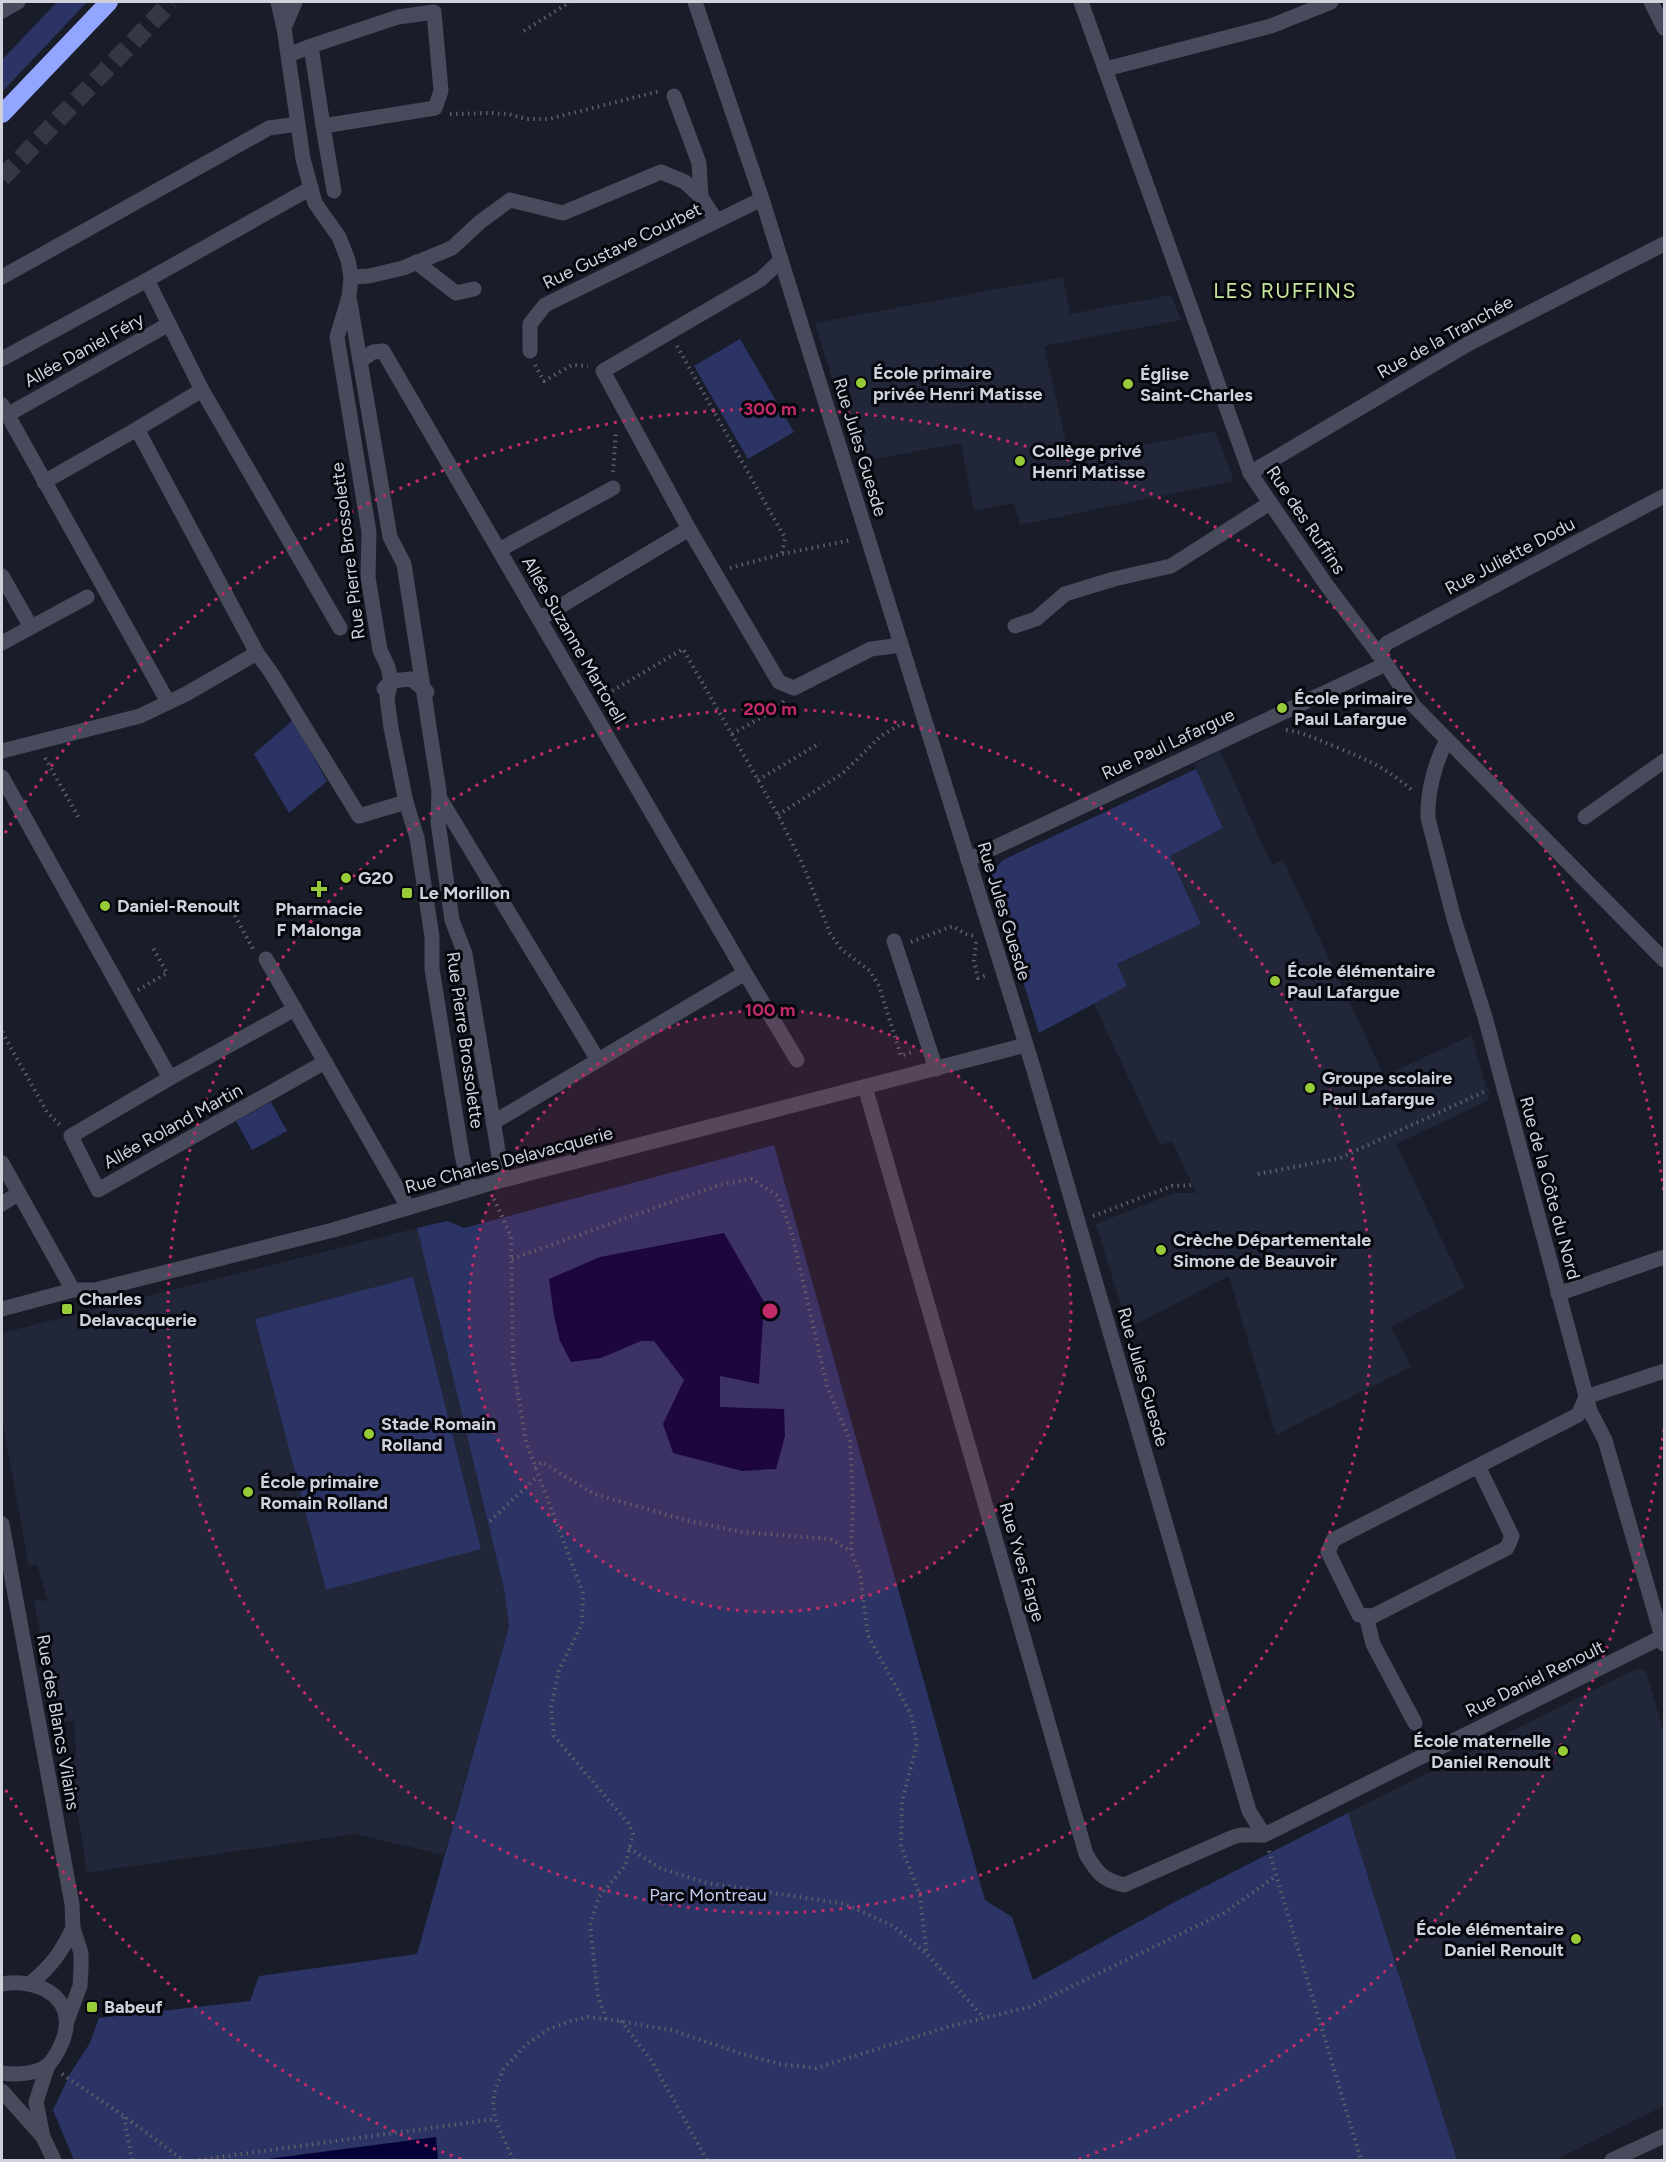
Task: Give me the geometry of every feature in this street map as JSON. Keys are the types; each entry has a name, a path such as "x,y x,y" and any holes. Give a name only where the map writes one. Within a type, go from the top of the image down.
{"highway":[{"path":"2,114 109,2"}],"street":[{"path":"2,11 18,2"},
{"name":"Rue Pierre Brossolette","path":"278,2 285,28 303,159 315,202 339,237 348,260 351,277 349,297 337,337 369,532 368,577 376,633 391,681 379,694 379,705 381,716 391,728 406,802 417,838 432,937 432,969 462,1155 470,1189"},
{"name":"Rue Pierre Brossolette","path":"285,28 295,2"},
{"name":"Rue Jules Guesde","path":"695,2 762,199 1026,1045 1249,1811 1264,1835"},
{"name":"Rue des Ruffins","path":"1081,2 1107,69 1250,473 1325,583 1414,706 1665,960"},
{"path":"1107,69 1271,26 1331,2"},
{"path":"1651,2 1665,28"},
{"path":"289,55 398,17 434,12 441,92 435,108 323,126"},
{"path":"311,46 334,191"},
{"path":"674,96 699,163 701,197"},
{"path":"2,277 269,128 298,124"},
{"path":"351,277 369,276 417,262 452,248 480,222 510,200 563,213 661,172 685,182 701,197 717,220"},
{"name":"Allée Daniel Féry","path":"2,359 311,188"},
{"name":"Rue Gustave Courbet","path":"530,351 530,324 545,305 762,199"},
{"name":"Rue de la Tranchée","path":"1250,473 1468,344 1665,244"},
{"path":"781,260 761,279 603,371 689,529 779,682 794,688 871,649 901,645"},
{"path":"417,262 456,293 474,289"},
{"name":"Allée Daniel Féry","path":"147,280 169,324 4,410 168,702"},
{"name":"Rue Pierre Brossolette","path":"349,297 390,537 404,564 439,797 438,822 452,920 465,954 503,1180"},
{"path":"169,324 202,390 339,628"},
{"name":"Allée Suzanne Martorell","path":"360,361 373,352 383,351 797,1060"},
{"path":"44,482 202,390"},
{"path":"137,429 257,653 359,816 406,802"},
{"path":"499,550 613,481"},
{"name":"Rue Juliette Dodu","path":"1382,659 1387,644 1665,496"},
{"path":"1015,626 1036,619 1065,594 1114,579 1171,566 1270,503"},
{"path":"539,619 689,529"},
{"path":"2,576 32,627"},
{"path":"2,643 87,597"},
{"path":"2,751 140,716 257,653"},
{"name":"Rue Paul Lafargue","path":"968,860 1382,659"},
{"path":"391,681 411,680 423,687"},
{"name":"Rue de la Côte du Nord","path":"1448,740 1440,752 1427,804 1428,818 1454,919 1485,1017 1590,1411 1605,1440 1664,1640"},
{"path":"1585,817 1665,761"},
{"path":"2,777 170,1078"},
{"path":"439,797 598,1060"},
{"path":"895,945 936,1069"},
{"path":"266,959 408,1207"},
{"path":"494,1122 745,973"},
{"path":"71,1136 295,1009"},
{"name":"Rue Charles Delavacquerie","path":"2,1309 73,1290 95,1290 333,1230 488,1184 1026,1045"},
{"name":"Allée Roland Martin","path":"71,1136 98,1190 325,1062"},
{"name":"Rue Yves Farge","path":"865,1087 1086,1854 1095,1869 1109,1881 1124,1885 1233,1837 1264,1835"},
{"path":"2,1162 73,1290"},
{"path":"2,1204 19,1194"},
{"path":"1558,1294 1665,1257"},
{"path":"1478,1466 1512,1536 1507,1548 1373,1616 1359,1615 1328,1552 1333,1540 1478,1466 1578,1415 1586,1397 1665,1371"},
{"name":"Rue des Blancs Vilains","path":"2,1524 72,1904 73,1928 81,1953 80,1986 67,2021 65,2037 57,2054 48,2065 36,2102 43,2137"},
{"path":"1366,1616 1373,1644 1415,1723"},
{"name":"Rue Daniel Renoult","path":"1264,1835 1664,1640"},
{"path":"31,1983 48,1969 60,1954 73,1928"},
{"path":"2,1984 31,1983 42,1986 52,1993 62,2007 67,2021"},
{"path":"2,2073 16,2075 33,2072 48,2065"},
{"path":"2,2091 43,2137 54,2160"},
{"path":"1612,2160 1665,2136"}],"path":[{"path":"524,31 570,2"},
{"path":"435,108 453,116 491,113 508,114 526,119 549,119 665,90 674,96"},
{"path":"669,333 785,538 783,554"},
{"path":"530,351 544,381 572,365 603,371"},
{"path":"613,481 616,430 630,421"},
{"path":"714,572 783,554 867,537"},
{"path":"589,705 683,649 778,815 830,933 841,949 870,971 879,986 901,1056 929,1046"},
{"path":"732,734 771,712 787,699 794,688"},
{"path":"778,815 843,773 881,736 902,722 923,715"},
{"path":"1285,730 1305,733 1365,758 1403,782 1427,804"},
{"path":"36,742 80,820"},
{"path":"758,780 820,743"},
{"path":"229,905 260,962 266,959"},
{"path":"895,945 953,926 965,934 974,936"},
{"path":"125,998 167,973 153,948"},
{"path":"2,1032 47,1112 71,1136"},
{"path":"1258,1174 1340,1158 1502,1083"},
{"path":"512,1259 719,1185 752,1179 778,1196 792,1234 827,1386 850,1440 853,1501 851,1551 860,1574 868,1636 911,1714 917,1743 902,1802 901,1845 920,1896 927,1954"},
{"path":"488,1184 511,1236 513,1365 526,1442 583,1593 582,1624 559,1670 553,1697 551,1707 554,1736 628,1823 633,1834 625,1866 599,1897 590,1925 597,1996 606,2019"},
{"path":"1076,1215 1086,1211 1089,1217 1172,1186 1193,1185"},
{"path":"535,1468 542,1462 594,1494 689,1521 742,1532 830,1539 851,1551"},
{"path":"490,1521 538,1476"},
{"path":"1264,1835 1361,2160"},
{"path":"629,1848 660,1868 706,1883 845,1904 893,1926 927,1954 984,2018"},
{"path":"513,2160 495,2119 493,2104 495,2090 504,2068 527,2044 549,2029 588,2018 621,2021 670,2030 779,2064 816,2068 951,2026 1029,2007 1224,1913 1276,1876"},
{"path":"621,2021 653,2063 707,2160"},
{"path":"48,2065 124,2116 183,2160"},
{"path":"124,2116 132,2160"},
{"path":"199,2160 495,2119"}],"shaded area":[{"path":"1063,277 1070,314 1171,295 1181,320 1044,346 1070,460 1215,431 1234,481 1020,525 1014,503 974,511 961,443 858,462 815,323"},
{"name":"Groupe scolaire Paul Lafargue","path":"1220,751 1272,865 1283,860 1384,1076 1472,1035 1489,1100 1396,1144 1465,1288 1391,1327 1411,1367 1276,1435 1229,1276 1128,1328 1096,1224 1174,1193 1196,1193 1172,1141 1160,1145 1094,1004 1127,986 1117,964 1201,924 1169,854 1223,828 1194,764"},
{"name":"École primaire Romain Rolland","path":"417,1228 504,1589 509,1626 444,1855 355,1834 86,1873 67,1756 76,1756 74,1721 56,1723 34,1599 48,1601 37,1565 29,1567 2,1419 2,1333"},
{"path":"724,1233 764,1302 759,1384 720,1376 720,1407 784,1409 785,1436 776,1469 742,1471 673,1453 663,1424 684,1380 654,1341 641,1341 601,1358 571,1362 560,1341 554,1316 549,1279 600,1257"},
{"path":"1638,1668 1646,1671 1664,1734 1664,2106 1555,2160 1457,2160 1348,1813"},
{"path":"436,2137 438,2160 260,2160"}],"green space":[{"path":"57,2 87,2 2,92 2,60"},
{"path":"740,339 794,432 748,459 694,366"},
{"path":"293,720 327,781 289,813 254,754"},
{"path":"1196,769 1223,828 1170,856 1201,924 1117,964 1127,986 1039,1033 991,873 1003,860"},
{"path":"271,1102 287,1131 252,1150 236,1121"},
{"name":"Parc Montreau","path":"774,1145 985,1900 1012,1917 1033,1980 1171,1904 1348,1813 1457,2160 74,2160 53,2110 71,2072 90,2043 99,2018 250,2001 259,1976 417,1954 509,1626 504,1589 417,1228 447,1221 464,1228"},
{"name":"Stade Romain Rolland","path":"413,1277 481,1549 326,1590 255,1319"}],"tunnel":[{"path":"2,178 171,2"}],"place":[{"name":"École primaire privée Henri Matisse","path":"861,383"},
{"name":"Église Saint-Charles","path":"1128,384"},
{"name":"Collège privé Henri Matisse","path":"1020,461"},
{"name":"École primaire Paul Lafargue","path":"1282,708"},
{"name":"G20","path":"346,878"},
{"name":"Pharmacie F Malonga","path":"319,889"},
{"name":"Le Morillon","path":"407,893"},
{"name":"Daniel-Renoult","path":"105,906"},
{"name":"École élémentaire Paul Lafargue","path":"1275,981"},
{"name":"Groupe scolaire Paul Lafargue","path":"1310,1088"},
{"name":"Crèche Départementale Simone de Beauvoir","path":"1161,1250"},
{"name":"Charles Delavacquerie","path":"67,1309"},
{"name":"Stade Romain Rolland","path":"369,1434"},
{"name":"École primaire Romain Rolland","path":"248,1492"},
{"name":"École maternelle Daniel Renoult","path":"1563,1751"},
{"name":"École élémentaire Daniel Renoult","path":"1576,1939"},
{"name":"Babeuf","path":"92,2007"}],"district":[{"name":"LES RUFFINS","path":"1285,291"}]}
